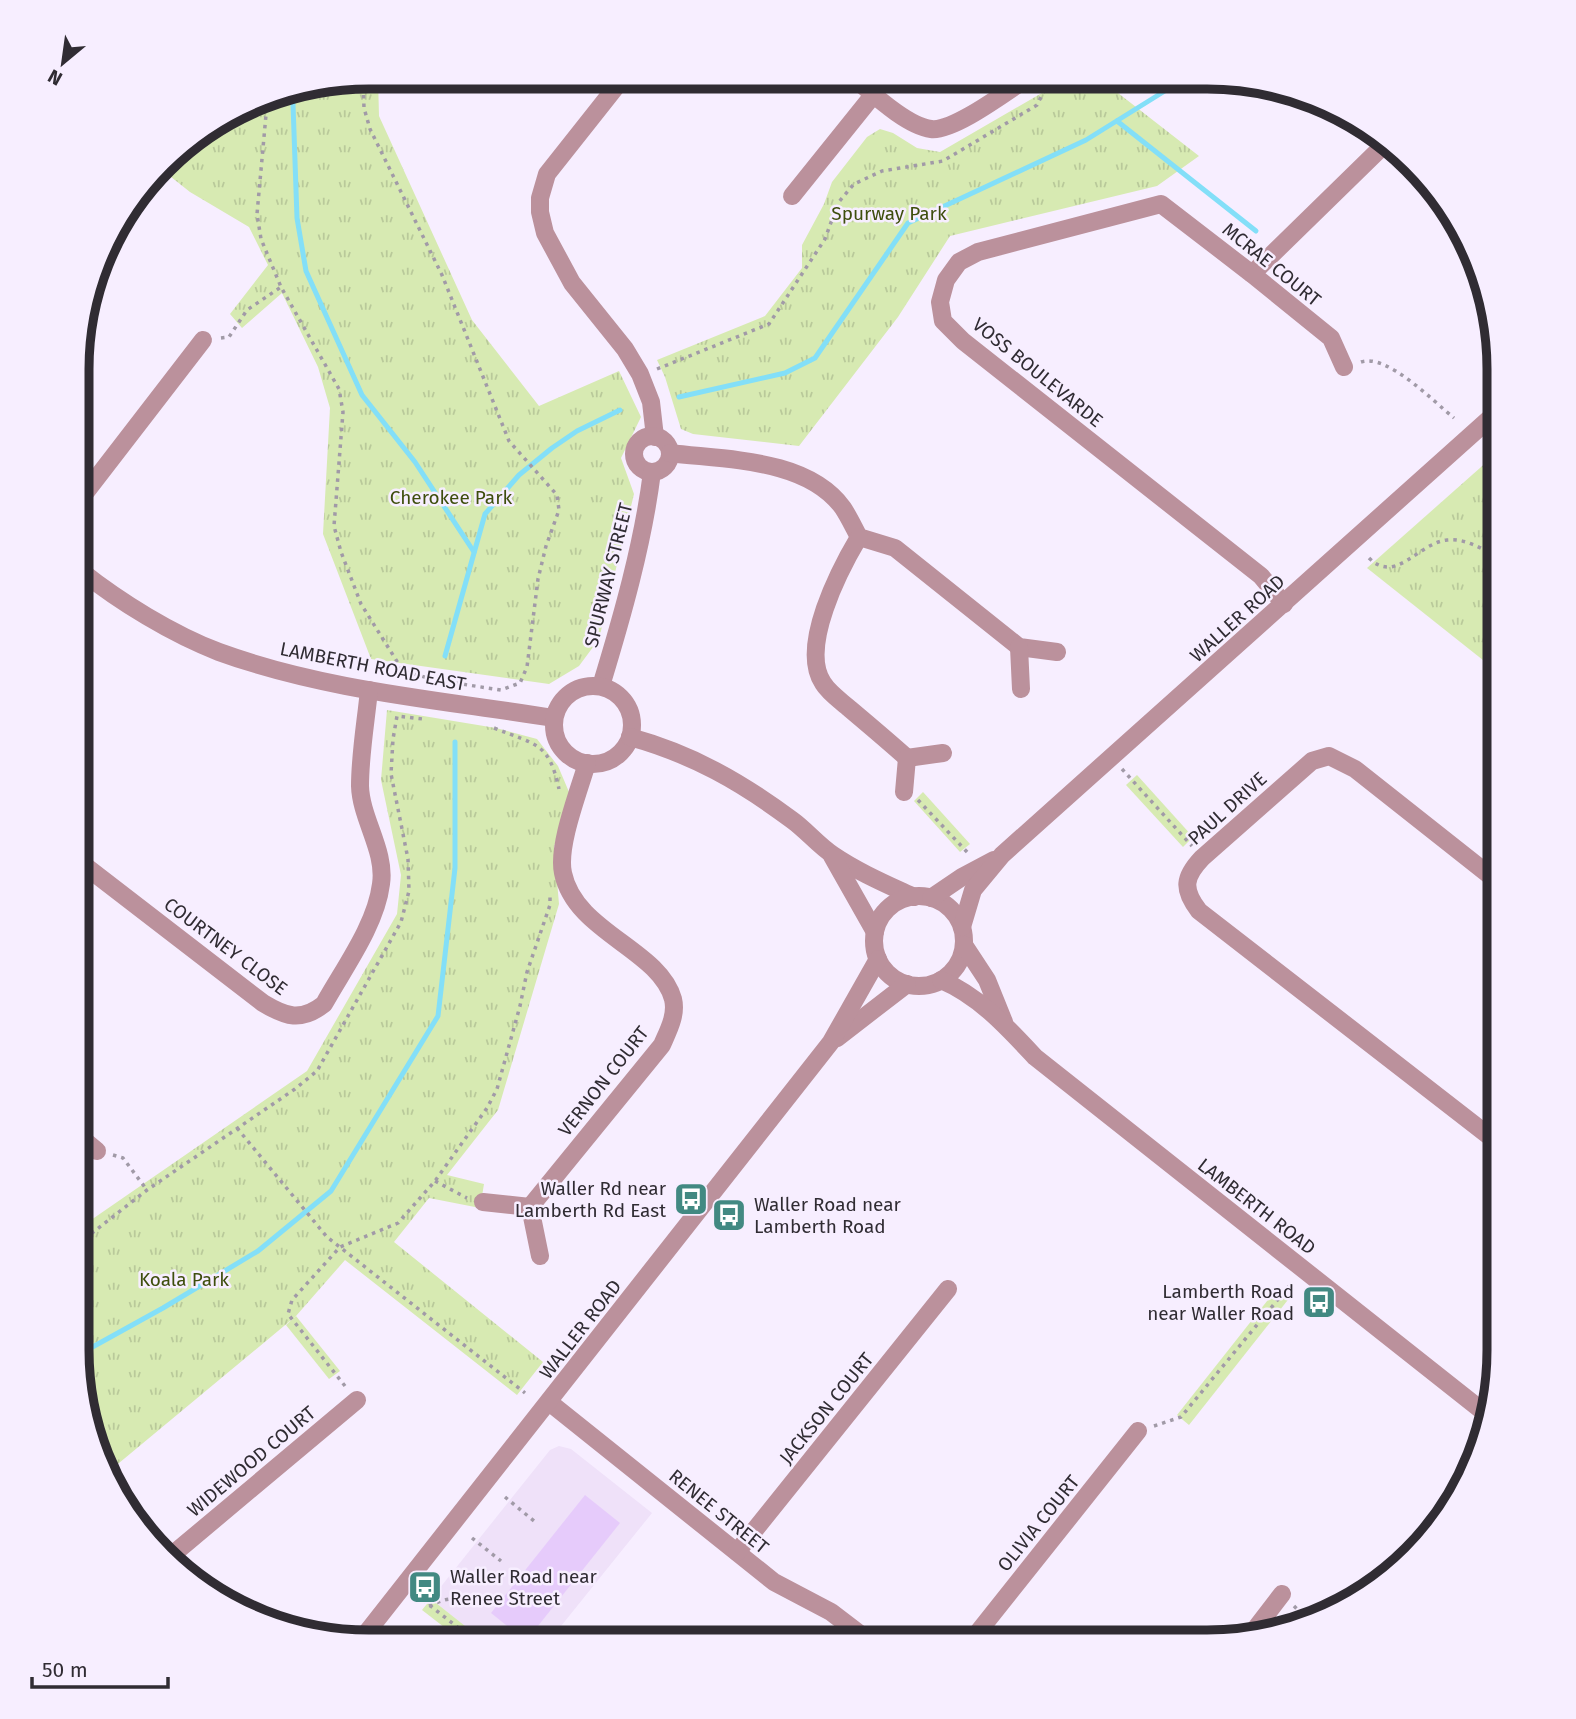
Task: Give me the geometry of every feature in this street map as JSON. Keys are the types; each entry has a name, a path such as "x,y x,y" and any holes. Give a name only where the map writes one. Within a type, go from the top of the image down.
{"street":[{"path":"613,89 547,174 540,198 540,212 545,233 572,283 625,349 640,374 651,402 655,437"},
{"path":"868,89 912,122 931,129 951,126 1010,89"},
{"path":"792,196 874,94"},
{"path":"1252,274 1380,149"},
{"name":"MCRAE COURT","path":"1161,204 1331,338 1344,367"},
{"name":"VOSS BOULEVARDE","path":"1161,204 978,252 959,262 946,279 940,302 943,321 963,341 1261,576 1284,604"},
{"path":"89,488 203,340"},
{"name":"WALLER ROAD","path":"963,936 973,890 1002,855 1487,421"},
{"path":"655,437 667,444 670,453 665,467 652,472 639,466 635,452 642,440 655,437"},
{"path":"670,453 770,465 802,477 842,506 859,537 895,548 1019,647 1057,652"},
{"name":"SPURWAY STREET","path":"601,686 648,503 652,472"},
{"path":"859,537 843,564 825,608 815,652 818,673 829,691 907,758 943,753"},
{"name":"LAMBERTH ROAD EAST","path":"89,577 161,623 217,651 284,673 369,690 554,718"},
{"path":"1019,647 1021,688"},
{"path":"601,686 613,691 630,711 630,737 624,749 614,758 587,764 575,760 565,752 554,730 554,718 558,706 576,689 601,686"},
{"name":"COURTNEY CLOSE","path":"89,869 263,1003 279,1013 303,1016 314,1012 324,1004 373,917 382,885 382,869 363,806 360,786 369,690"},
{"path":"630,737 701,761 759,795 798,824 831,854 877,880 945,904 955,914 963,936 961,959 953,971 942,980 930,985 907,984 890,975 878,959 874,946 875,932 880,919 889,908 900,901 923,898"},
{"name":"PAUL DRIVE","path":"1487,873 1355,769 1329,756 1312,761 1202,858 1188,877 1187,889 1199,911 1487,1134"},
{"path":"904,792 907,758"},
{"name":"VERNON COURT","path":"530,1207 662,1045 673,1021 673,1000 660,975 578,907 567,886 562,871 564,844 587,764"},
{"path":"831,854 875,932"},
{"name":"WALLER ROAD","path":"923,898 1002,855"},
{"name":"LAMBERTH ROAD","path":"963,936 987,979 1006,1027"},
{"name":"WALLER ROAD","path":"369,1630 831,1042 878,959"},
{"name":"LAMBERTH ROAD","path":"942,980 972,996 1035,1057 1480,1409"},
{"name":"WALLER ROAD","path":"831,1042 907,984"},
{"path":"89,1144 97,1151"},
{"path":"483,1202 530,1207 540,1256"},
{"name":"JACKSON COURT","path":"737,1552 948,1289"},
{"name":"WIDEWOOD COURT","path":"175,1552 357,1400"},
{"name":"RENEE STREET","path":"549,1402 774,1582 831,1612 855,1630"},
{"name":"OLIVIA COURT","path":"980,1630 1138,1431"},
{"path":"1259,1625 1282,1594"}],"path":[{"path":"265,110 257,214 261,239 281,287 339,389 342,412 334,526 361,604 403,671 435,680 501,690 520,683 527,667 541,568 559,510 557,495 509,442 442,275 370,130 364,108 363,89"},
{"path":"657,369 769,324 825,239 838,203 854,184 881,171 943,161 1037,105 1045,89"},
{"path":"203,340 229,337 247,310 281,287"},
{"path":"1344,367 1367,359 1387,364 1454,418"},
{"path":"1369,558 1376,565 1392,568 1404,563 1426,546 1449,540 1475,545 1487,551"},
{"path":"89,1235 147,1190 317,1072 401,922 409,880 408,859 391,774 393,739 397,716 430,719 435,680"},
{"path":"494,728 541,747 555,768 561,797"},
{"path":"1111,757 1202,858"},
{"path":"904,792 921,802 969,855"},
{"path":"357,1400 288,1314 292,1300 340,1247 398,1223 435,1181 487,1108 497,1089 527,972 550,905 550,893"},
{"path":"237,1128 327,1237 525,1393"},
{"path":"97,1151 123,1158 147,1190"},
{"path":"435,1181 465,1198 483,1202"},
{"path":"1138,1431 1181,1417 1289,1286"},
{"path":"505,1497 534,1521"},
{"path":"472,1538 501,1561"},
{"path":"1282,1594 1302,1613"},
{"path":"429,1606 447,1598 454,1597 467,1603 471,1598"},
{"path":"423,1601 461,1630"}],"shaded area":[{"path":"559,1446 571,1449 652,1513 558,1630 470,1630 431,1599 550,1450"}],"green space":[{"name":"Cherokee Park","path":"378,89 379,116 472,320 539,406 619,371 641,417 621,458 634,494 599,639 579,666 549,684 371,659 323,534 330,408 318,367 282,293 242,328 230,314 268,265 249,227 190,192 168,174 213,136 245,118 279,104 314,95"},
{"name":"Spurway Park","path":"1049,89 1113,89 1199,156 1157,186 950,236 898,317 799,446 693,434 681,429 657,360 765,316 802,268 802,245 824,204 832,182 867,137 880,129 893,133 917,148 940,152"},
{"path":"1487,462 1487,663 1367,568"},
{"name":"Koala Park","path":"387,710 496,728 537,739 558,766 569,792 554,847 559,904 498,1110 447,1175 484,1184 480,1208 429,1198 394,1242 543,1362 517,1395 345,1260 296,1316 115,1466 99,1423 90,1369 89,1222 307,1071 397,914 401,875 381,780"},
{"path":"1137,775 1193,837 1183,847 1126,785"},
{"path":"923,792 970,844 960,852 914,801"},
{"path":"1279,1286 1291,1296 1189,1425 1177,1415"},
{"path":"296,1316 340,1371 329,1379 286,1325"},
{"path":"431,1599 470,1630 448,1630 422,1610"}],"building":[{"path":"585,1495 620,1523 535,1630 512,1630 491,1613"}],"waterway":[{"path":"679,397 785,373 815,358 908,223 1086,140 1168,89"},
{"path":"292,100 297,218 306,271 362,395 415,462 474,552"},
{"path":"1117,121 1256,231"},
{"path":"445,656 485,514 519,475 552,448 577,431 620,410"},
{"path":"89,1349 258,1251 331,1191 438,1016 455,868 455,742"}],"place":[{"name":"Waller Rd near Lamberth Rd East","path":"691,1199"},
{"name":"Waller Road near Lamberth Road","path":"729,1215"},
{"name":"Lamberth Road near Waller Road","path":"1319,1302"},
{"name":"Waller Road near Renee Street","path":"425,1587"}]}
